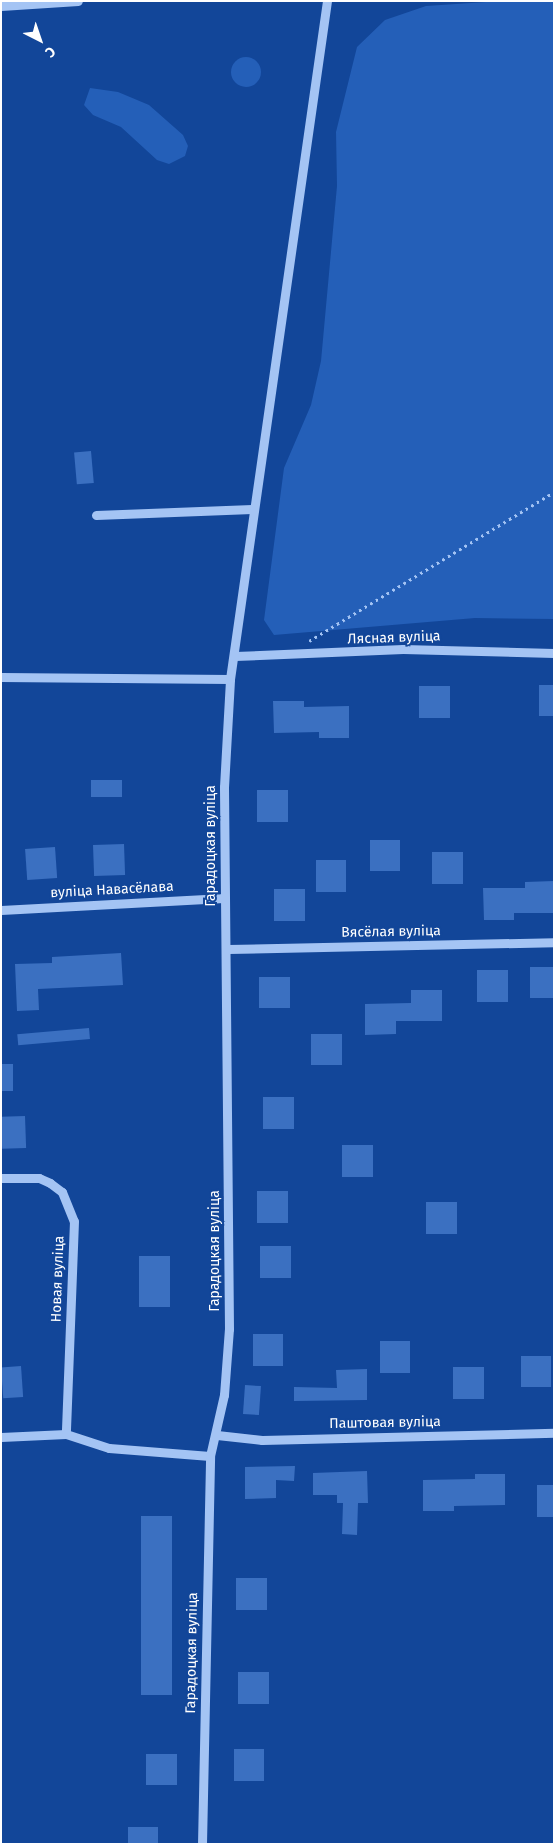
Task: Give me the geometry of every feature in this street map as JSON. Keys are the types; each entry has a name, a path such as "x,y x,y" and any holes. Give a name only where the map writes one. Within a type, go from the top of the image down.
{"street":[{"path":"1,6 78,1"},
{"name":"Гарадоцкая вуліца","path":"202,1844 210,1456 217,1435 229,1329 228,949 224,898 230,679 235,656 252,509 327,1"},
{"path":"96,515 252,509"},
{"name":"Лясная вуліца","path":"235,656 283,657 403,649 554,653"},
{"path":"1,677 230,679"},
{"name":"вуліца Навасёлава","path":"1,910 224,898"},
{"name":"Вясёлая вуліца","path":"228,949 554,942"},
{"name":"Новая вуліца","path":"1,1178 39,1178 50,1182 62,1192 74,1221 66,1434"},
{"name":"Паштовая вуліца","path":"217,1435 262,1440 554,1433"},
{"path":"1,1437 66,1434 109,1448 210,1456"}],"path":[{"path":"283,657 554,492"}],"shaded area":[{"path":"501,1 554,1 554,619 475,618 274,635 264,620 284,468 311,405 321,361 337,186 336,132 357,47 385,20 426,6"},
{"path":"246,57 257,61 261,72 257,83 246,87 235,83 231,72 235,61"},
{"path":"90,88 118,92 149,105 183,135 188,146 185,156 169,164 157,160 121,127 93,115 84,105"}],"building":[{"path":"91,451 94,483 77,484 74,452"},
{"path":"539,685 554,685 554,716 539,716"},
{"path":"419,686 450,686 450,718 419,718"},
{"path":"273,701 304,701 304,707 349,706 349,738 319,738 319,732 274,733"},
{"path":"91,780 122,780 122,797 91,797"},
{"path":"257,790 288,790 288,822 257,822"},
{"path":"370,840 400,840 400,871 370,871"},
{"path":"124,844 125,875 94,876 93,845"},
{"path":"55,847 57,878 27,880 25,849"},
{"path":"432,852 463,852 463,884 432,884"},
{"path":"316,860 346,860 346,892 316,892"},
{"path":"554,881 554,913 514,913 514,920 484,920 483,888 525,888 525,882"},
{"path":"274,889 305,889 305,921 274,921"},
{"path":"121,953 123,985 38,989 39,1010 17,1011 15,964 52,963 52,957"},
{"path":"530,967 554,967 554,998 530,998"},
{"path":"477,970 508,970 508,1002 477,1002"},
{"path":"259,977 290,977 290,1008 259,1008"},
{"path":"411,990 442,990 442,1021 396,1021 396,1034 365,1035 365,1004 411,1003"},
{"path":"89,1028 90,1039 18,1045 17,1034"},
{"path":"311,1034 342,1034 342,1065 311,1065"},
{"path":"1,1064 13,1064 13,1091 1,1091"},
{"path":"263,1097 294,1097 294,1129 263,1129"},
{"path":"25,1116 26,1148 2,1149 1,1117"},
{"path":"342,1145 373,1145 373,1177 342,1177"},
{"path":"257,1191 288,1191 288,1223 257,1223"},
{"path":"426,1202 457,1202 457,1234 426,1234"},
{"path":"260,1246 291,1246 291,1278 260,1278"},
{"path":"139,1256 170,1256 170,1307 139,1307"},
{"path":"253,1334 283,1334 283,1366 253,1366"},
{"path":"380,1341 410,1341 410,1373 380,1373"},
{"path":"521,1356 551,1356 551,1387 521,1387"},
{"path":"21,1366 23,1397 3,1398 1,1367"},
{"path":"453,1367 484,1367 484,1399 453,1399"},
{"path":"367,1369 367,1400 294,1401 294,1387 337,1388 336,1370"},
{"path":"245,1385 261,1386 259,1415 243,1414"},
{"path":"295,1466 294,1481 276,1480 276,1498 245,1499 245,1467"},
{"path":"367,1471 368,1503 358,1503 357,1535 342,1534 343,1503 337,1503 337,1495 313,1495 313,1473"},
{"path":"475,1474 505,1474 505,1505 454,1506 454,1511 423,1511 423,1480 475,1479"},
{"path":"537,1485 554,1485 554,1517 537,1517"},
{"path":"141,1516 172,1516 172,1695 141,1695"},
{"path":"236,1578 267,1578 267,1610 236,1610"},
{"path":"238,1672 269,1672 269,1704 238,1704"},
{"path":"234,1749 264,1749 264,1781 234,1781"},
{"path":"146,1754 177,1754 177,1785 146,1785"},
{"path":"128,1827 158,1827 158,1844 128,1844"}]}
